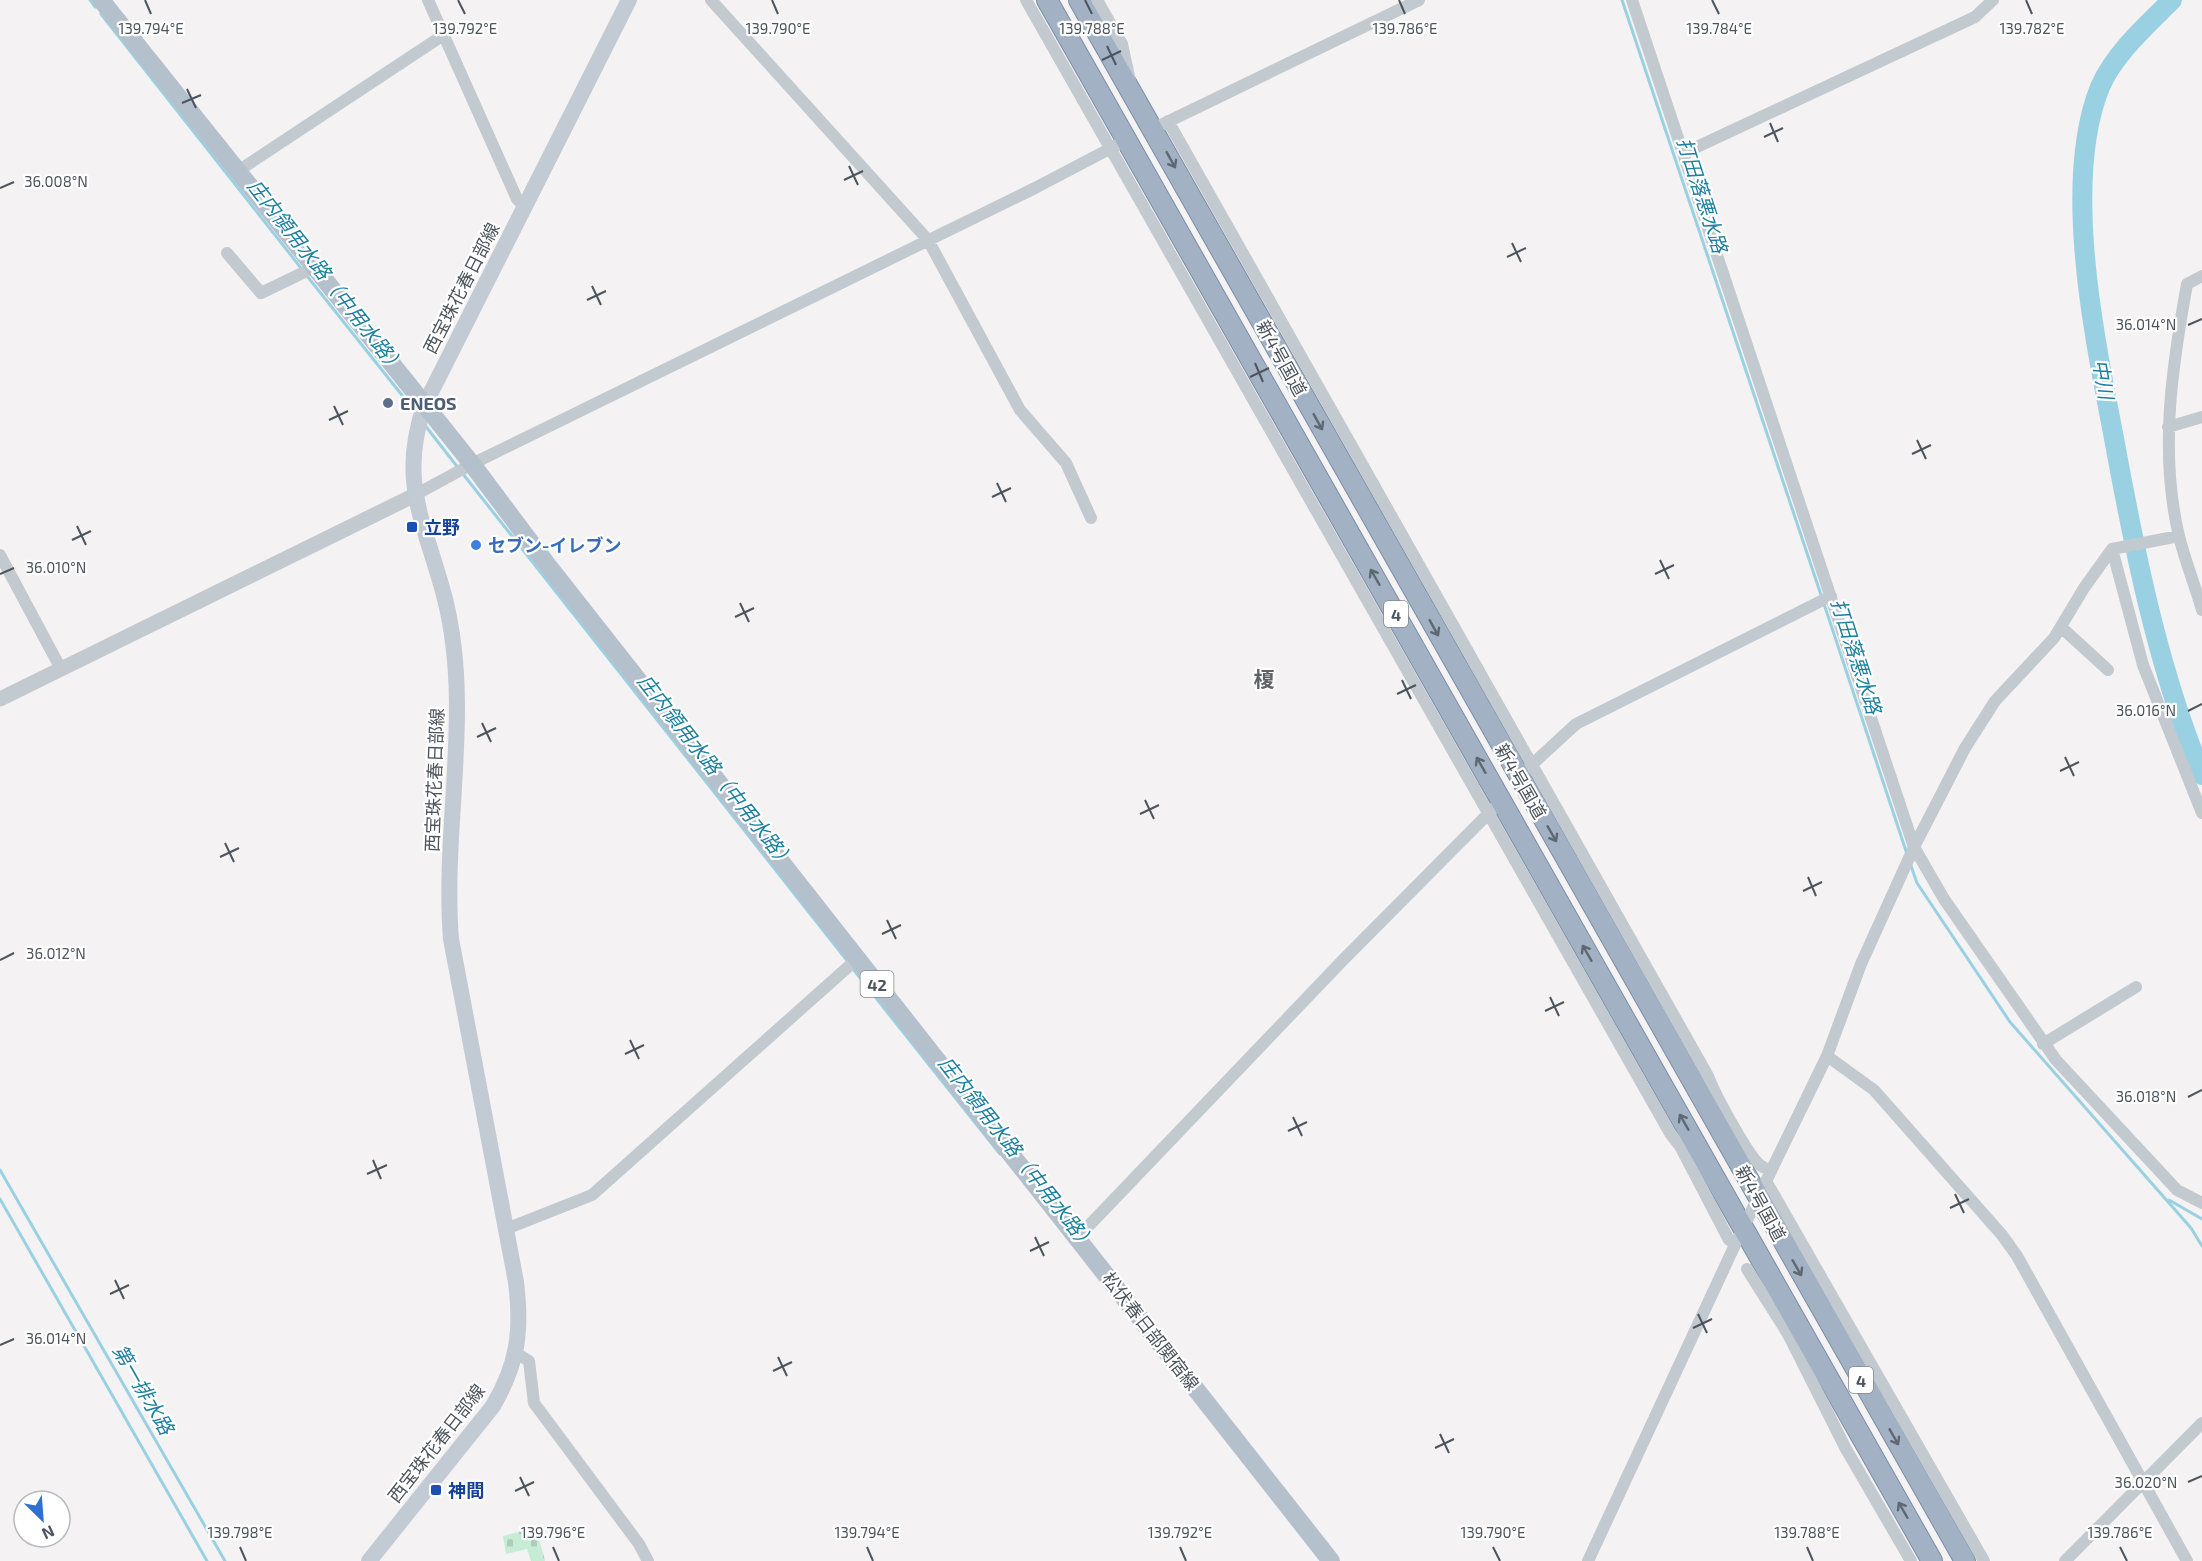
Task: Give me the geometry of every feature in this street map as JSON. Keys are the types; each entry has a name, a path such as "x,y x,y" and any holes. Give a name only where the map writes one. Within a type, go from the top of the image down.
{"highway":[{"name":"新4号国道","path":"1047,0 1119,144 1698,1163 1736,1234 1932,1561"},
{"name":"新4号国道","path":"1079,0 1131,91 1160,125 1762,1190 1965,1561"}],"main road":[{"name":"松伏春日部関宿線","path":"101,0 425,404 546,563 1331,1561"},
{"name":"西宝珠花春日部線","path":"369,1561 493,1406 507,1383 516,1353 520,1309 507,1229 451,939 449,892 456,741 455,653 445,599 415,495 411,456 416,428 425,404 629,0"}],"street":[{"path":"711,0 928,240 1020,410 1066,463 1091,518"},
{"path":"0,699 1119,144 1026,0"},
{"path":"1097,0 1122,44 1131,91"},
{"path":"1160,125 1419,0"},
{"path":"1632,0 1914,847 1944,899 2043,1044 2177,1190 2201,1201"},
{"path":"1684,153 1975,17 1993,0"},
{"path":"431,1 518,200 524,206"},
{"path":"238,171 445,34"},
{"path":"227,253 261,293 315,267"},
{"path":"2202,276 2187,284 2173,360 2168,427 2169,474 2179,536 2198,583 2202,610"},
{"path":"2168,427 2202,417"},
{"path":"1588,1561 1736,1234 1762,1190 1827,1056 1861,964 1914,847 1965,748 1995,701 2054,638 2084,588 2112,549 2179,536"},
{"path":"2112,549 2143,665 2202,813"},
{"path":"0,555 61,669"},
{"path":"1525,770 1576,723 1831,596"},
{"path":"2061,627 2108,670"},
{"path":"1078,1238 1343,960 1495,807"},
{"path":"507,1229 591,1195 857,959"},
{"path":"2043,1044 2136,987"},
{"path":"1827,1056 1882,1099 1930,1157 2002,1234 2017,1256 2187,1561"},
{"path":"1719,1115 1757,1164 1763,1167"},
{"path":"1762,1190 1984,1561"},
{"path":"1747,1269 1788,1321 1846,1449 1911,1561"},
{"path":"516,1353 529,1361 534,1403 639,1544 648,1561"},
{"path":"2065,1561 2202,1423"}],"green space":[{"path":"536,1527 545,1561 531,1561 527,1549 506,1554 503,1536"}],"waterway":[{"name":"庄内領用水路（中用水路）","path":"90,0 95,7"},
{"name":"打田落悪水路","path":"1622,0 1822,598"},
{"name":"中川","path":"2172,0 2123,51 2100,87 2089,125 2083,167 2082,212 2085,258 2098,351 2148,606 2172,692 2202,775"},
{"name":"庄内領用水路（中用水路）","path":"101,14 301,268"},
{"name":"庄内領用水路（中用水路）","path":"307,276 417,414"},
{"name":"庄内領用水路（中用水路）","path":"424,424 459,469"},
{"name":"庄内領用水路（中用水路）","path":"463,474 849,963"},
{"name":"打田落悪水路","path":"1824,604 1907,854"},
{"name":"打田落悪水路","path":"1910,863 1917,883 2010,1022 2191,1228 2202,1246"},
{"name":"庄内領用水路（中用水路）","path":"853,969 1000,1154"},
{"name":"第一排水路","path":"0,1170 225,1561"},
{"path":"0,1199 207,1561"},
{"path":"2169,1200 2202,1219"}],"place":[{"name":"ENEOS","path":"388,403"},
{"name":"立野","path":"412,527"},
{"name":"セブン-イレブン","path":"476,545"},
{"name":"神間","path":"436,1490"}],"district":[{"name":"榎","path":"1264,678"}]}
